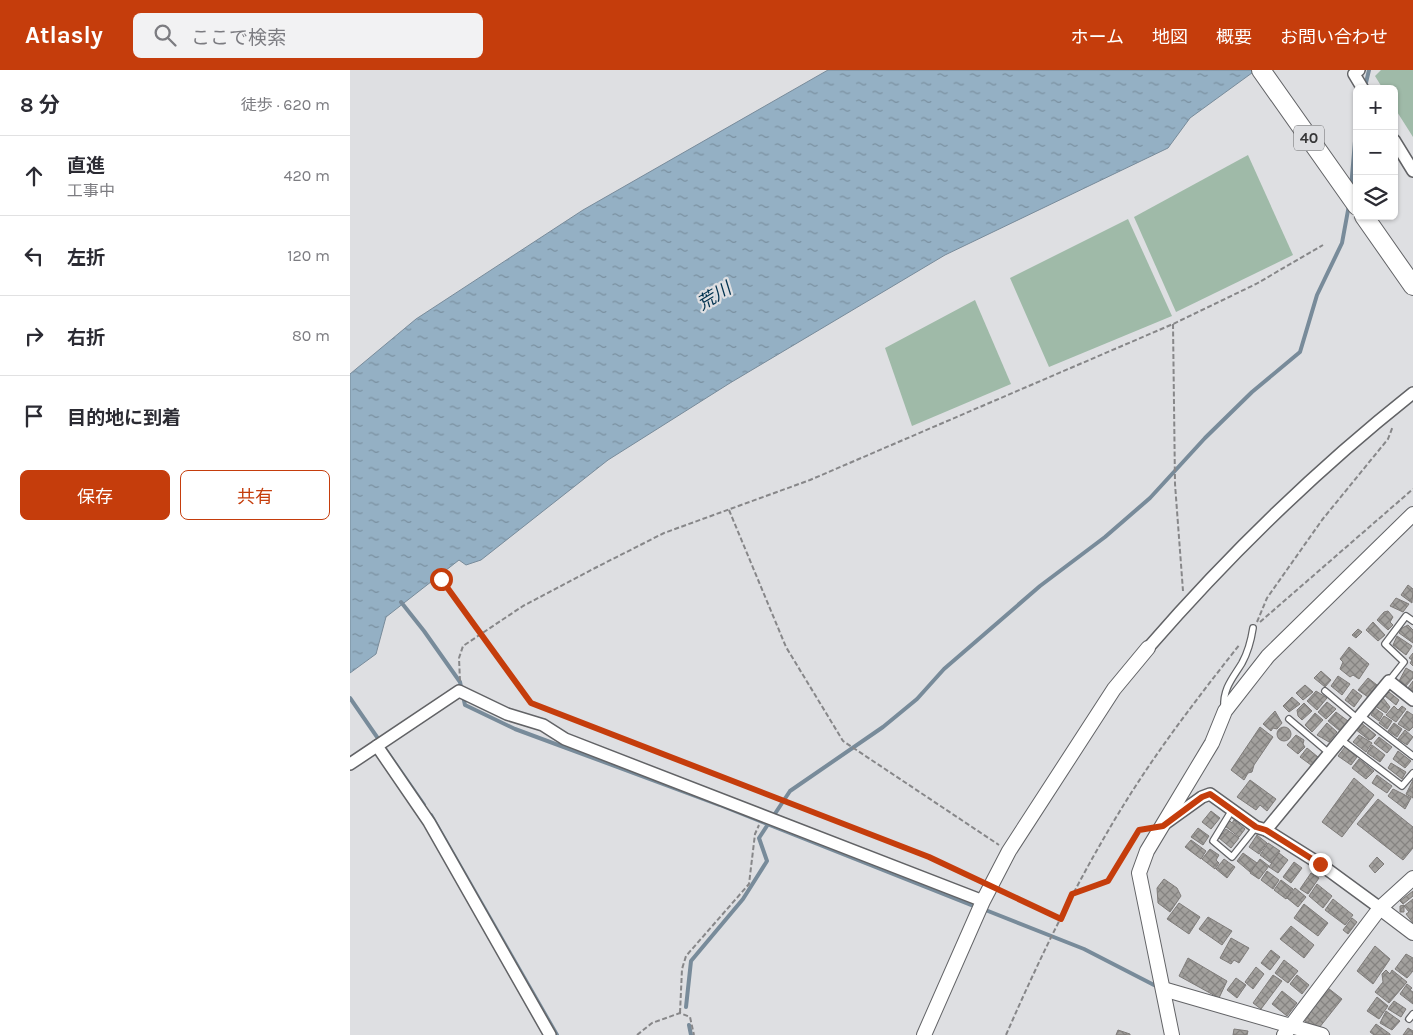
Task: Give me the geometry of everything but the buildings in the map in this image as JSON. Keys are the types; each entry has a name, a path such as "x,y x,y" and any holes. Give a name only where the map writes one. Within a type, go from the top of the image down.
{"main road":[{"name":"40","path":"1260,70 1353,200"},
{"path":"1367,220 1413,286"}],"street":[{"path":"1360,70 1354,74 1361,85"},
{"path":"1398,147 1413,171"},
{"path":"924,1035 982,905 1009,851 1114,689 1184,606 1303,488 1393,409 1413,394"},
{"path":"1172,1035 1140,873 1147,851 1212,742 1225,711 1268,656 1413,514"},
{"path":"1261,829 1329,753 1389,681 1413,700"},
{"path":"350,764 459,691 507,714 543,724 565,739 778,820 982,905"},
{"path":"377,746 429,822 550,1035"},
{"path":"1163,826 1202,797 1210,794 1261,829 1320,864 1413,933"},
{"path":"1288,1029 1380,908 1413,878"},
{"path":"1163,989 1288,1029 1322,1035"}],"lane":[{"path":"1389,681 1404,662 1385,644 1406,616 1413,621"},
{"path":"1225,711 1224,695 1250,645 1253,628"},
{"path":"1325,692 1413,756"},
{"path":"1289,719 1329,753"},
{"path":"1340,738 1402,786 1413,773"},
{"path":"1232,810 1213,841 1232,857 1261,829"}],"path":[{"path":"461,672 459,658 463,646 523,606 664,533 810,480 1173,324 1256,284 1323,245"},
{"path":"1173,324 1175,481 1184,606"},
{"path":"1253,628 1267,598 1322,520 1388,439 1393,425 1393,409"},
{"path":"1006,1035 1072,894 1122,806 1198,698 1253,628 1413,489"},
{"path":"729,510 786,647 846,743 1009,851"},
{"path":"441,579 531,703 929,857 1061,919"},
{"path":"1072,894 1108,881 1139,830 1163,826"},
{"path":"680,1012 682,970 686,956 749,884 757,829"},
{"path":"637,1035 652,1023 680,1012 690,1017 694,1035"}],"green space":[{"path":"1381,70 1413,70 1413,137 1398,113 1398,85 1381,85 1375,76"},
{"path":"1248,155 1293,255 1176,312 1134,217"},
{"path":"1128,219 1172,316 1049,367 1010,278"},
{"path":"975,300 1011,384 912,426 885,348"}],"water":[{"name":"荒川","path":"828,70 1256,70 1190,118 1168,148 945,255 730,383 608,460 481,560 466,565 459,560 386,617 376,654 350,673 350,374 416,319 583,210"}],"waterway":[{"path":"1365,85 1369,70"},
{"path":"1351,188 1356,130"},
{"path":"686,1007 691,961 743,899 767,861 759,838 790,791 883,727 917,699 944,669 1040,586 1105,537 1150,498 1205,438 1252,392 1300,352 1317,295 1342,243 1349,205"},
{"path":"401,602 460,682 465,705 515,729 720,805 976,907"},
{"path":"350,698 424,805"},
{"path":"431,815 557,1035"},
{"path":"983,909 1084,949 1154,985"},
{"path":"689,1025 691,1035"}],"route":[{"path":"441,579 531,703 929,857 1061,919 1072,894 1108,881 1139,830 1163,826 1202,797 1210,794 1256,827 1266,830 1320,864"}]}
